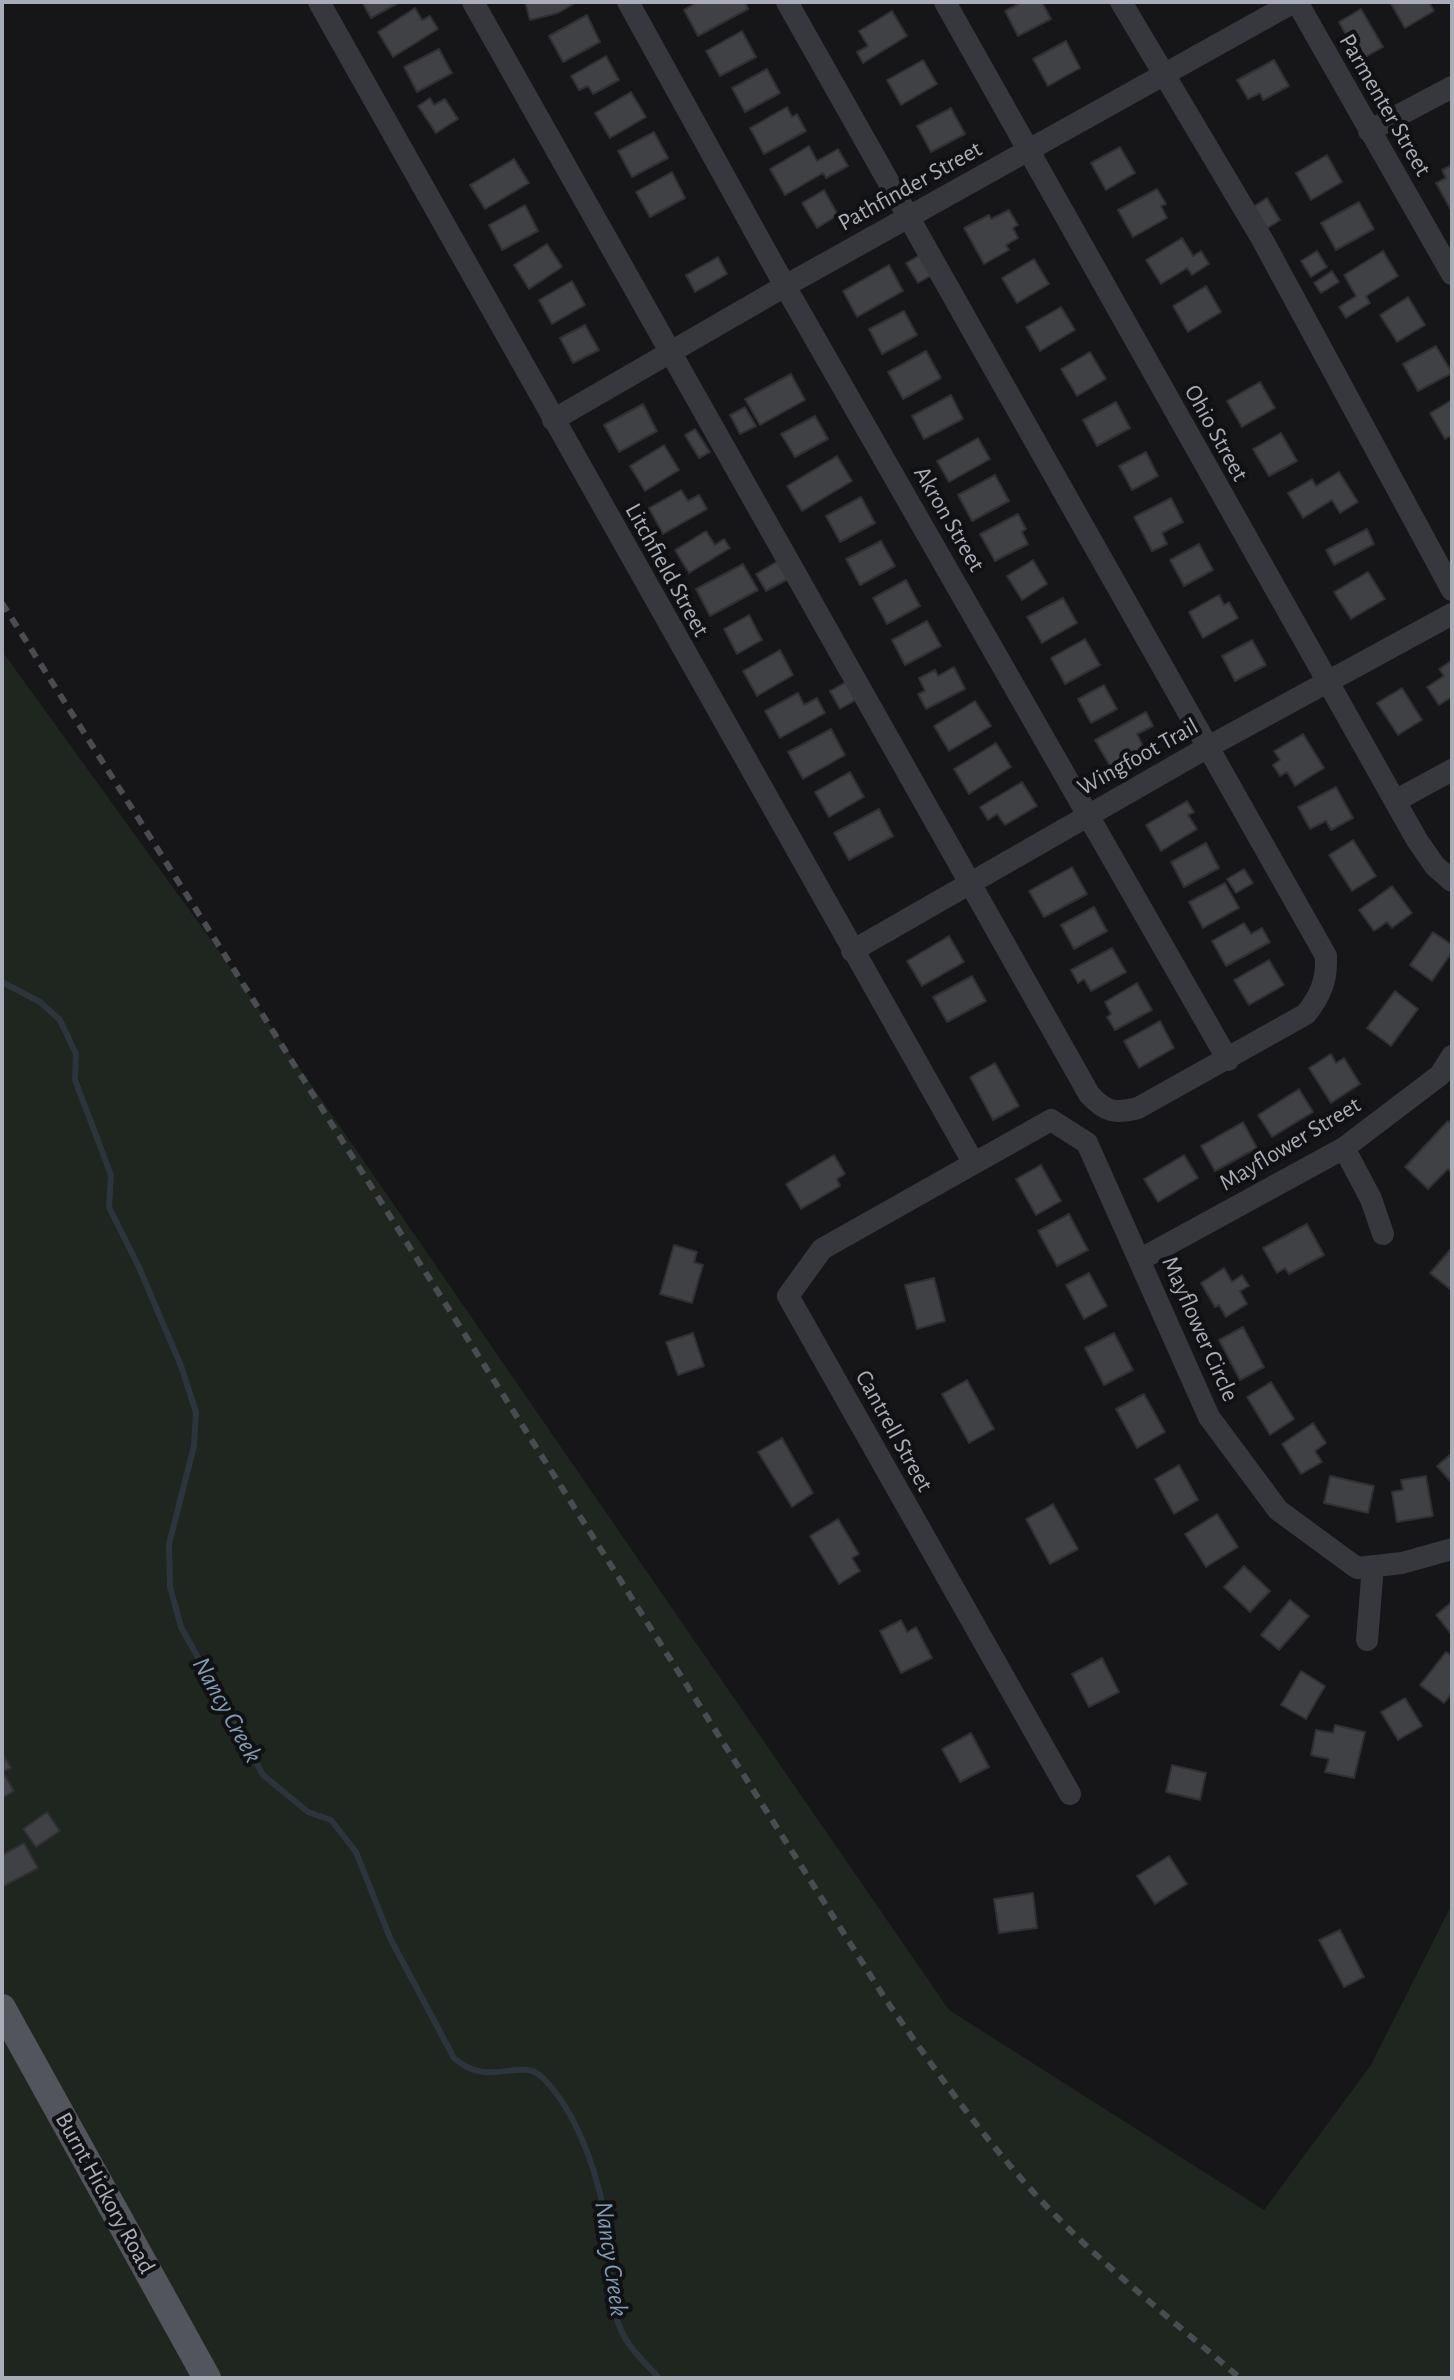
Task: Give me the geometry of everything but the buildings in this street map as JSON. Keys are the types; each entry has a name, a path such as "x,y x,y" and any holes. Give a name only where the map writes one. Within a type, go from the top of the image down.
{"main road":[{"name":"Burnt Hickory Road","path":"2,2008 207,2378"}],"street":[{"name":"Litchfield Street","path":"319,2 973,1162"},
{"path":"473,2 1089,1094 1100,1107 1117,1114 1138,1108 1306,1014 1319,998 1327,975 1326,956 787,2"},
{"name":"Akron Street","path":"628,2 785,286 1228,1060"},
{"name":"Ohio Street","path":"945,2 1395,801 1425,852 1452,881"},
{"path":"1121,2 1262,239 1452,590"},
{"name":"Pathfinder Street","path":"553,420 1028,149 1296,2"},
{"name":"Parmenter Street","path":"1296,2 1451,268"},
{"path":"1369,131 1452,87"},
{"name":"Wingfoot Trail","path":"852,951 1208,747 1452,614"},
{"path":"1395,801 1452,770"},
{"name":"Mayflower Street","path":"1141,1259 1344,1148 1440,1075 1452,1056"},
{"name":"Mayflower Circle","path":"973,1162 1051,1120 1087,1143 1209,1417 1278,1510 1357,1568 1402,1563 1452,1549"},
{"path":"1344,1148 1371,1199 1383,1234"},
{"name":"Cantrell Street","path":"973,1162 822,1249 788,1296 1070,1794"},
{"path":"1367,1640 1373,1566"}],"shaded area":[{"path":"2,651 219,951 949,2010 1264,2210 1371,2065 1452,1904 1452,2378 2,2378"}],"waterway":[{"name":"Nancy Creek","path":"2,982 40,1002 60,1020 76,1054 75,1080 111,1175 109,1207 138,1265 181,1366 196,1412 194,1446 169,1544 170,1587 181,1627 263,1775 308,1812 331,1820 356,1852 390,1938 454,2058 480,2071 534,2072 556,2093 578,2130 600,2194 617,2319 628,2343 659,2378"}],"railway":[{"path":"2,603 886,2000 972,2119 1043,2203 1110,2268 1240,2378"}]}
